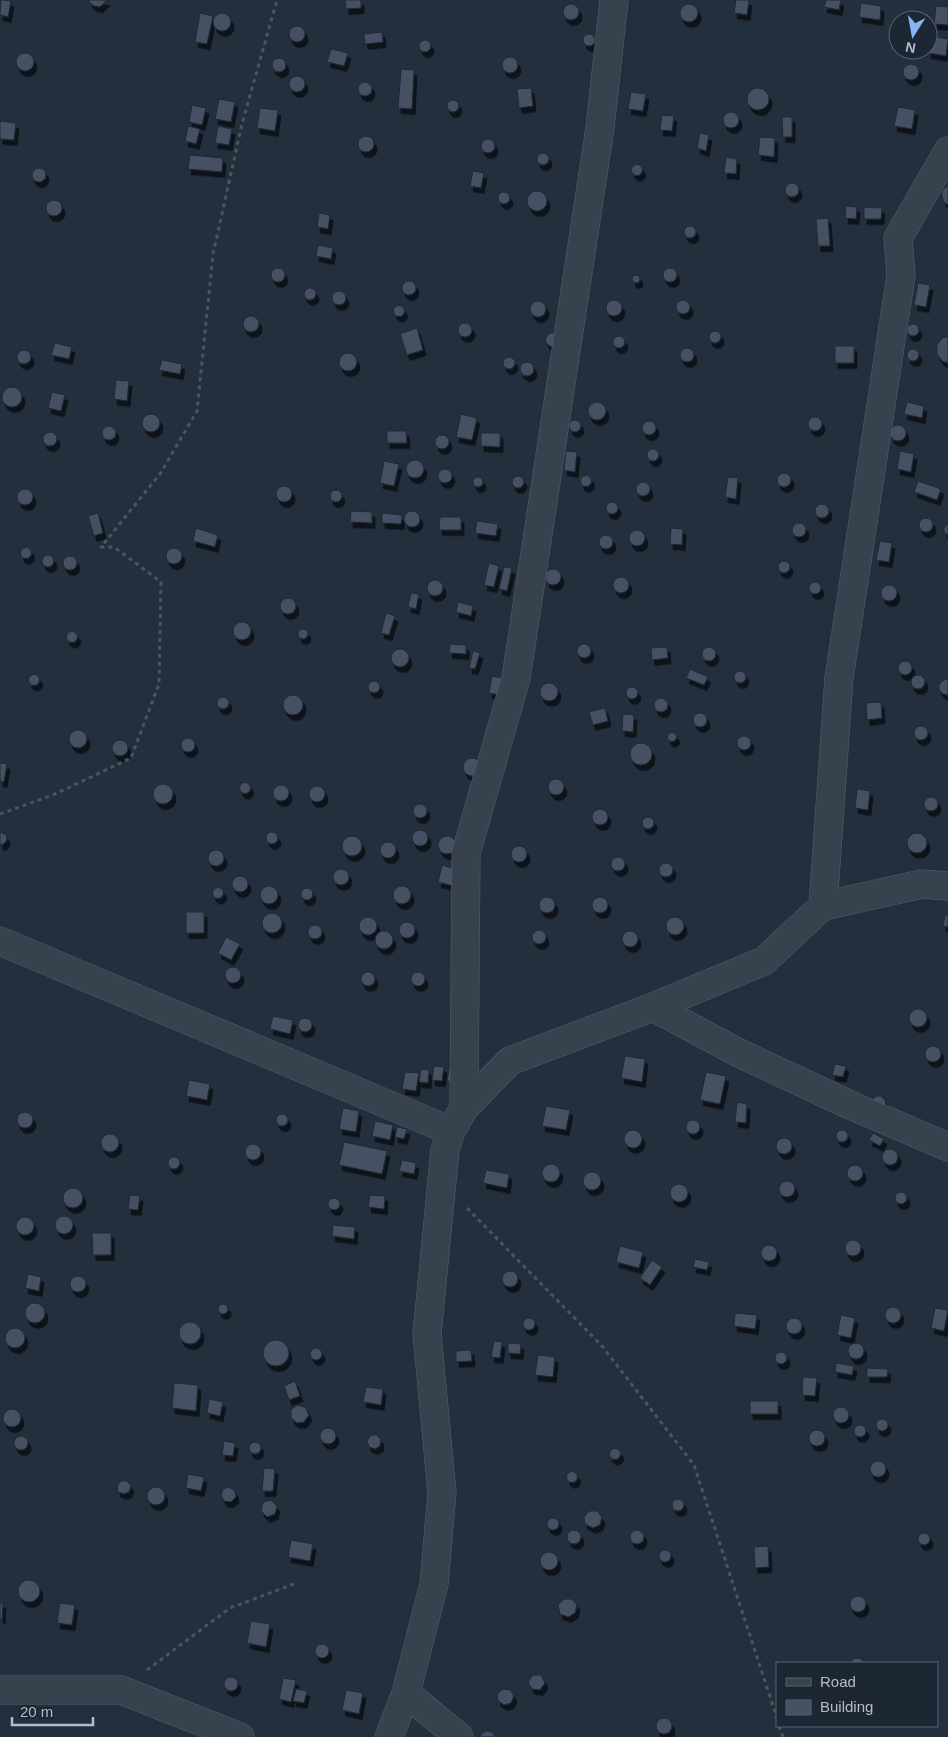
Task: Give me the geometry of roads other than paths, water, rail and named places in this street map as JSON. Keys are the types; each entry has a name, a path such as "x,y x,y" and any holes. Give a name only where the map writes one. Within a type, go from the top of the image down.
{"street":[{"path":"389,1737 406,1693 434,1584 442,1493 427,1334 445,1150 457,1120 466,853 516,678 598,138 614,0"},
{"path":"823,906 839,678 901,275 898,238 948,151"},
{"path":"457,1120 510,1061 653,1007 764,961 823,906 922,884 948,886"},
{"path":"0,941 457,1120"},
{"path":"653,1007 746,1056 850,1105 948,1147"},
{"path":"0,1690 121,1690 240,1737"},
{"path":"406,1693 459,1737"}]}
